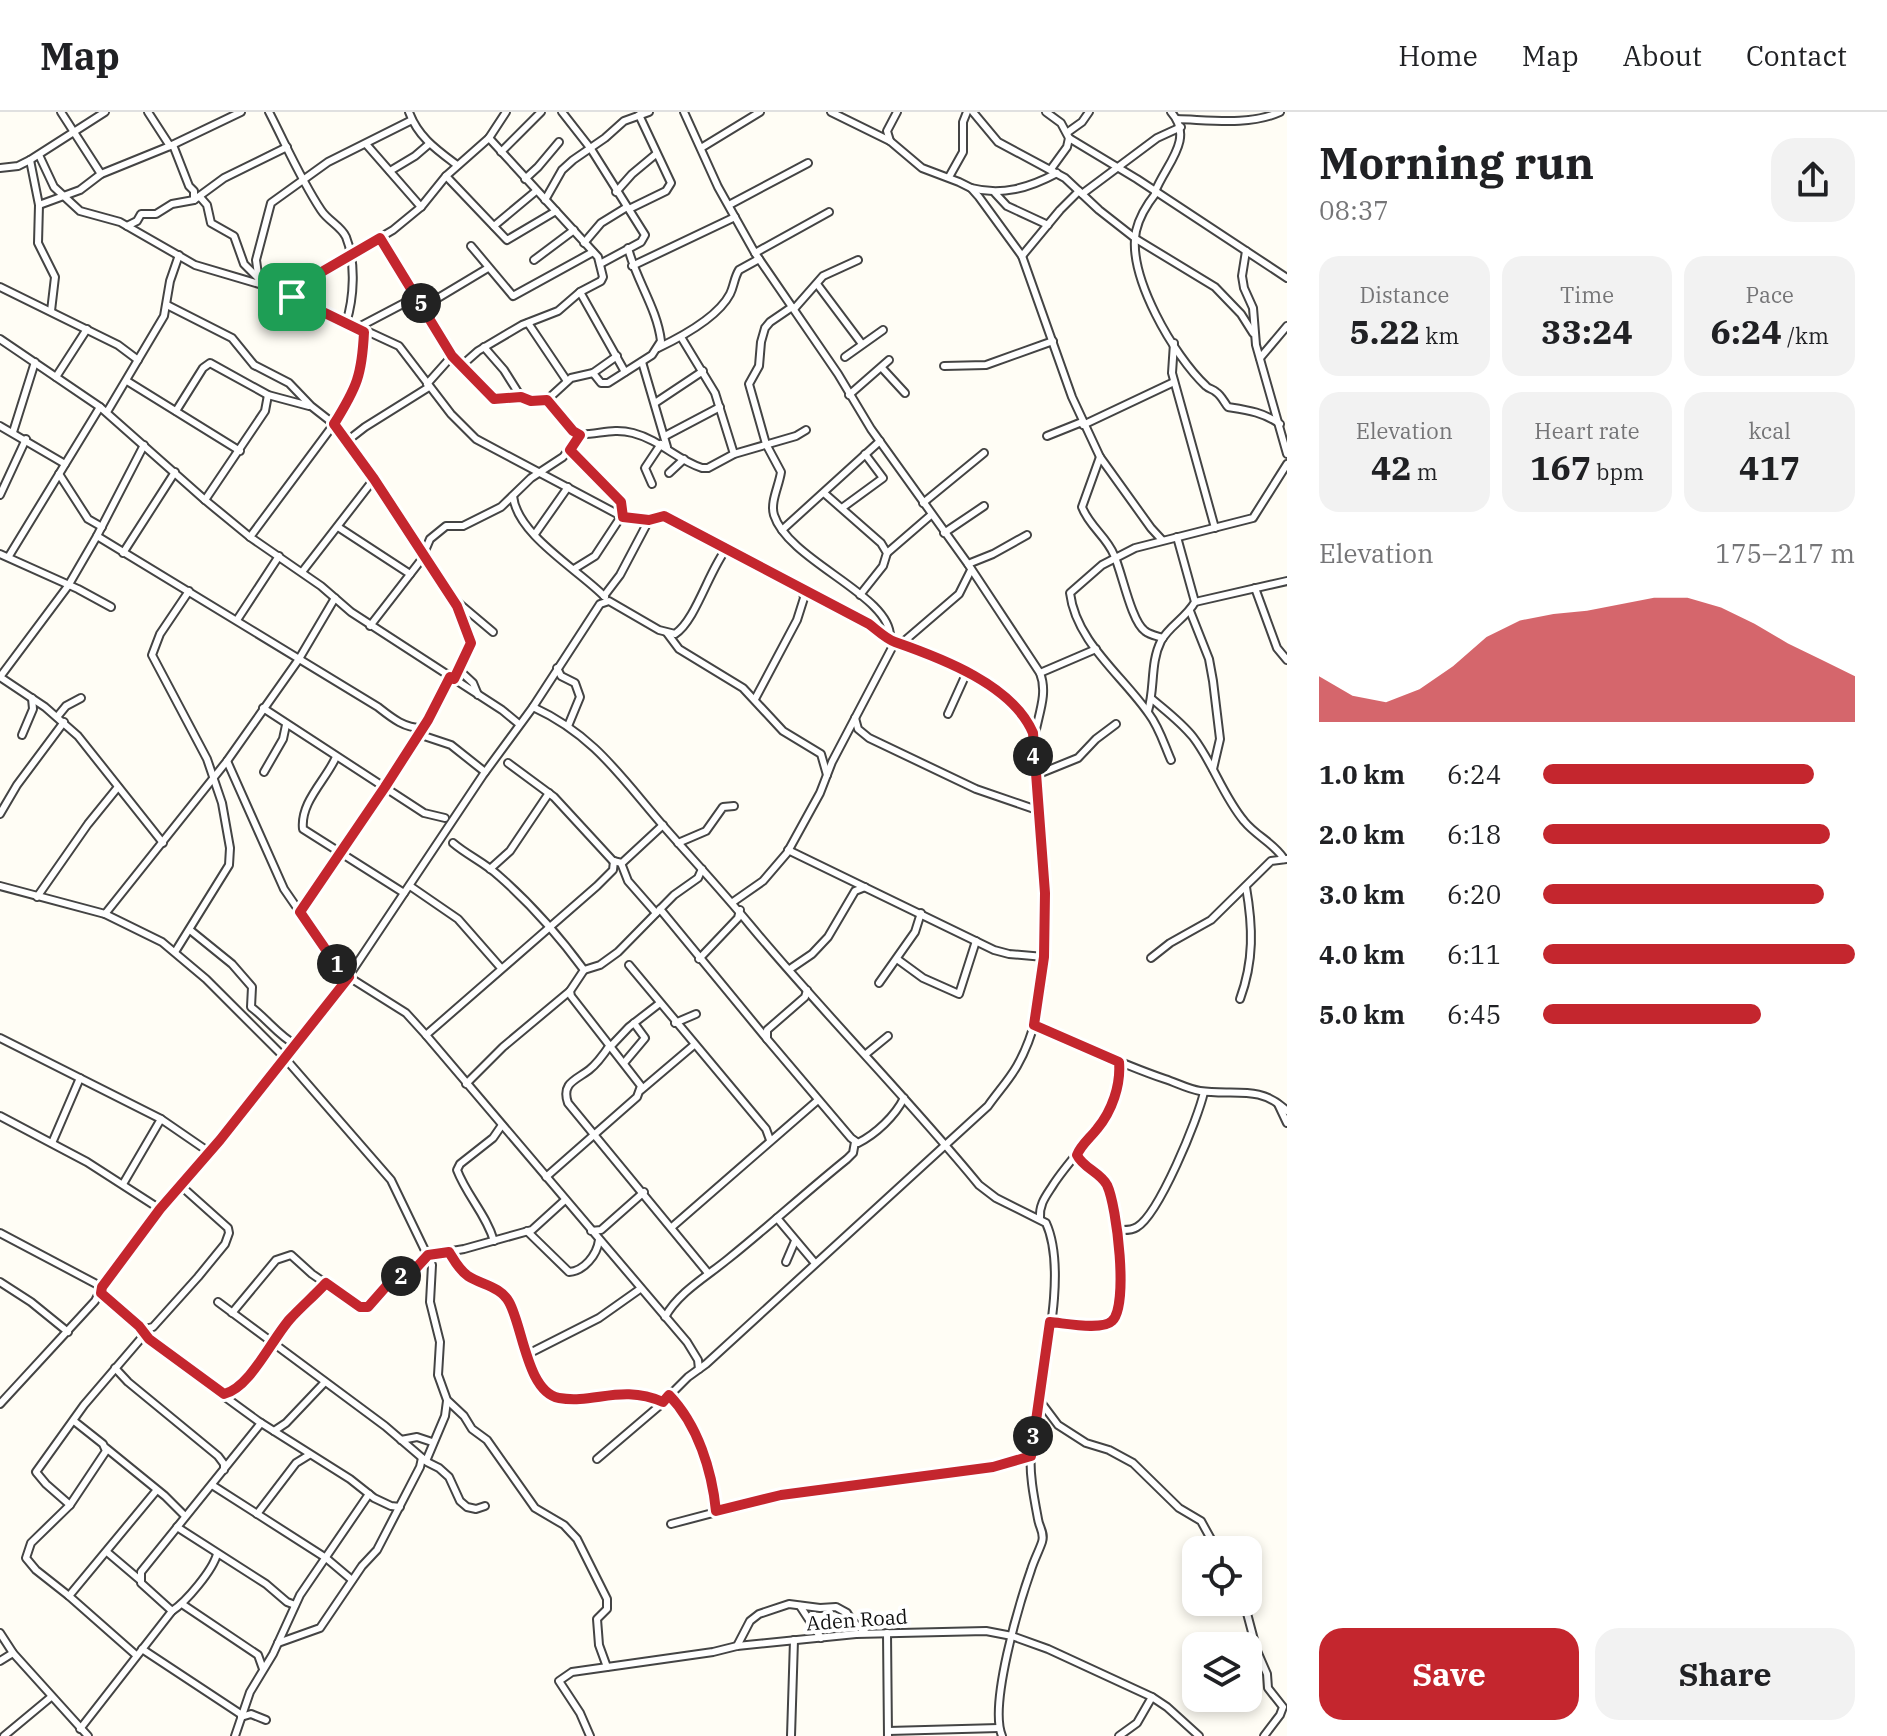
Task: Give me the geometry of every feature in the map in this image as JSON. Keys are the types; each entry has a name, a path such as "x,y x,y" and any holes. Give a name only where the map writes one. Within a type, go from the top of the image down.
{"street":[{"path":"61,112 101,174"},
{"path":"0,168 18,166 30,160 105,112"},
{"path":"148,112 172,145 189,186 197,198 207,205 211,223 234,236 244,264 258,280"},
{"path":"39,205 80,190 101,174 241,112"},
{"path":"269,112 303,180 328,220 344,233 351,255 351,308 346,323"},
{"path":"409,112 429,144 457,165"},
{"path":"292,297 313,277 380,238 421,207 446,176 489,138 506,112"},
{"path":"501,152 541,112"},
{"path":"562,112 591,149 645,235 643,240 600,264"},
{"path":"620,112 624,121"},
{"path":"545,200 562,170 624,121 649,112"},
{"path":"597,1459 988,1106 1017,1065 1034,1025 1044,957 1045,893 1033,733 1044,693 1040,673 757,256 684,112"},
{"path":"701,148 760,112"},
{"path":"831,112 890,141 922,168 971,188 995,193 1028,186 1054,171 1067,147 1069,135 1089,112"},
{"path":"890,141 887,131 897,112"},
{"path":"949,177 963,152 963,122 967,112"},
{"path":"973,112 998,142 1054,171 1136,239 1215,287 1247,321 1285,433 1287,454"},
{"path":"1046,112 1061,123 1069,135 1287,278"},
{"path":"1171,112 1181,127 1180,142 1142,217 1136,239 1136,259 1142,279 1154,309 1174,343 1207,387 1217,392 1228,407 1251,410 1280,424"},
{"path":"1177,119 1240,120 1280,112"},
{"path":"584,243 601,223 666,191 671,185 639,115"},
{"path":"258,280 256,260 269,207 328,162 412,120"},
{"path":"1022,256 1080,192 1119,168 1157,138 1181,127"},
{"path":"461,366 484,347 558,311 603,277 593,252 489,138"},
{"path":"525,179 559,142"},
{"path":"366,144 421,207"},
{"path":"390,171 429,144"},
{"path":"127,226 137,221 141,214 156,214 172,204 197,198 224,178 287,147"},
{"path":"616,192 656,154"},
{"path":"39,155 45,172 62,198 80,211 127,226 205,269 258,280 399,346 451,414 476,439 623,517 649,520 664,516 896,641 916,647 967,672 1001,693 1023,713 1033,733"},
{"path":"30,160 39,205 38,243 55,277 51,311"},
{"path":"729,205 808,163"},
{"path":"446,176 506,239 511,240 556,211"},
{"path":"971,188 1022,256 1065,379 1100,457 1162,540"},
{"path":"494,226 536,191"},
{"path":"995,193 1007,206 1048,225"},
{"path":"593,373 604,384 642,362 658,348 681,337 727,299 739,270 829,212"},
{"path":"632,266 735,217"},
{"path":"534,260 574,230"},
{"path":"380,238 452,356 494,399 521,397 531,401 547,400 567,381 579,374 593,373 617,356"},
{"path":"471,246 513,296 593,252"},
{"path":"628,248 632,266 657,321 661,341 658,348"},
{"path":"1246,251 1242,276 1247,299 1253,308 1253,333"},
{"path":"107,412 164,316 170,281 179,255"},
{"path":"858,260 834,270 793,308 770,322 761,342 759,366 749,384 766,444 781,472 773,511 782,530 809,558 860,595 886,621 896,641"},
{"path":"423,307 488,268"},
{"path":"817,284 862,344"},
{"path":"0,287 87,329 138,360"},
{"path":"580,292 625,372"},
{"path":"361,330 416,297"},
{"path":"167,305 232,338 254,365 289,383 334,424 452,597 471,643 459,670 385,787 300,912"},
{"path":"528,323 567,381"},
{"path":"1260,358 1287,326"},
{"path":"56,377 87,329"},
{"path":"250,537 334,424 356,387 361,373 361,330"},
{"path":"845,357 883,330"},
{"path":"681,337 703,371 720,407 734,454"},
{"path":"0,339 107,412 250,537 302,572 370,626 519,724"},
{"path":"944,366 986,365 1053,341"},
{"path":"1174,343 1171,355 1174,382 1215,528"},
{"path":"484,347 521,397"},
{"path":"131,353 143,350"},
{"path":"347,441 428,385 452,356"},
{"path":"849,395 889,360"},
{"path":"13,432 35,362"},
{"path":"642,362 665,436 664,446 645,468 652,484"},
{"path":"176,411 203,368 210,363 268,395 311,406"},
{"path":"882,368 905,393"},
{"path":"655,403 703,371"},
{"path":"127,381 240,451"},
{"path":"1047,436 1083,424 1174,382"},
{"path":"205,500 265,411 268,395"},
{"path":"547,400 580,435 610,430 630,432 664,446 694,466 708,468 734,454 796,436 806,430"},
{"path":"9,556 100,407"},
{"path":"665,436 720,407"},
{"path":"0,426 65,464"},
{"path":"370,626 424,554 430,539 446,526 468,524 501,507 570,450 580,435"},
{"path":"0,495 26,439"},
{"path":"782,530 880,441"},
{"path":"144,445 68,586 0,677 32,698 78,736 163,843"},
{"path":"570,450 621,502 623,517 595,556 574,569"},
{"path":"923,503 984,453"},
{"path":"842,508 883,478 865,454"},
{"path":"1100,457 1082,507 1087,519 1115,557 1140,626 1147,633 1163,638"},
{"path":"669,473 684,459"},
{"path":"1171,760 1148,711 1096,649 1073,610 1070,593 1115,557 1162,540 1253,518 1287,464"},
{"path":"123,553 175,472"},
{"path":"59,474 88,519 102,527"},
{"path":"302,572 374,479"},
{"path":"535,534 568,487"},
{"path":"824,493 881,543 887,553"},
{"path":"513,496 516,512 540,542 606,598 667,633 675,634 684,625 716,562 727,548"},
{"path":"944,533 984,506"},
{"path":"860,595 883,566 887,553 931,515"},
{"path":"0,1404 68,1332 160,1209 349,977 485,772 606,598 649,520"},
{"path":"338,527 410,574"},
{"path":"733,902 763,881 788,850 896,641 959,594 970,567 1027,535"},
{"path":"97,536 418,733 451,745 485,772"},
{"path":"1148,711 1155,662 1163,638 1195,602 1177,537"},
{"path":"0,554 111,607"},
{"path":"237,620 279,556"},
{"path":"1195,602 1287,581"},
{"path":"755,699 797,620 804,598 802,588"},
{"path":"1255,588 1277,648 1287,660"},
{"path":"175,952 229,865 227,830 212,777 198,739 152,655 160,634 189,591"},
{"path":"452,597 493,632"},
{"path":"105,914 227,761 299,659 335,598"},
{"path":"1190,611 1209,659 1213,681 1220,739 1213,769"},
{"path":"667,633 679,649 755,699 778,727 823,756 827,775"},
{"path":"1040,673 1096,649"},
{"path":"558,666 561,676 577,685 580,697 568,726"},
{"path":"459,670 468,677 478,695"},
{"path":"948,714 967,672"},
{"path":"22,735 33,709 32,698"},
{"path":"0,814 61,720 66,706 81,698"},
{"path":"1152,699 1183,725 1242,819 1263,841 1277,849 1287,868"},
{"path":"533,707 568,726 607,758 807,990 987,1191 1046,1223 1054,1251 1055,1276 1031,1456 1043,1540 1029,1573 1012,1636 997,1713 1002,1736"},
{"path":"263,708 424,813 445,818"},
{"path":"855,718 858,729 869,738 976,789 1040,811"},
{"path":"1036,775 1078,758 1116,724"},
{"path":"264,772 283,739 286,725"},
{"path":"336,757 311,798 302,821 306,831 404,893"},
{"path":"227,761 277,876 335,963 349,977 406,1013 426,1035 665,1317 694,1353 699,1369"},
{"path":"508,763 549,793 617,862 628,881 658,911 855,1142 861,1142 877,1130 904,1098"},
{"path":"37,897 118,787"},
{"path":"490,869 510,851 549,793"},
{"path":"678,843 706,831 723,807 734,806"},
{"path":"426,1035 610,873 617,862 663,825"},
{"path":"453,843 490,869 550,926 584,970"},
{"path":"1277,849 1287,843"},
{"path":"788,850 976,941 1009,954 1044,957"},
{"path":"1151,958 1211,920 1271,861 1283,859"},
{"path":"466,1084 503,1047 570,991 584,970 600,965 618,952 658,911 698,878 702,869"},
{"path":"0,886 105,914 175,952 284,1057 391,1180 428,1255 433,1277 430,1302 440,1342 438,1375 447,1400 445,1416 377,1550 352,1580 320,1628 278,1643"},
{"path":"410,886 458,919 501,968"},
{"path":"790,969 821,944 855,891 865,887"},
{"path":"1240,999 1249,975 1253,946 1246,887"},
{"path":"699,959 738,918 740,910"},
{"path":"879,983 915,932 921,913"},
{"path":"190,930 232,964 252,987 251,1007 271,1022 282,1038 296,1045"},
{"path":"897,959 923,978 959,994 976,941"},
{"path":"629,965 766,1129 770,1140"},
{"path":"767,1039 767,1030 805,997 807,990"},
{"path":"570,991 575,1003 640,1082 641,1090"},
{"path":"660,1003 634,1023 590,1069 571,1080 565,1095 568,1103 708,1273"},
{"path":"675,1023 696,1014"},
{"path":"624,1063 645,1038 634,1023"},
{"path":"1034,1025 1119,1062 1204,1092 1264,1094 1287,1111"},
{"path":"866,1054 888,1036"},
{"path":"0,1038 161,1119 209,1152"},
{"path":"546,1177 694,1045"},
{"path":"1040,1218 1041,1203 1047,1193 1104,1120 1112,1104 1119,1062"},
{"path":"52,1143 80,1078"},
{"path":"1118,1230 1136,1228 1150,1213 1187,1140 1204,1092"},
{"path":"672,1227 818,1100"},
{"path":"1277,1101 1287,1123"},
{"path":"0,1116 123,1184 160,1209"},
{"path":"123,1184 161,1119"},
{"path":"494,1241 490,1227 469,1197 457,1170 460,1164 493,1138 502,1125"},
{"path":"665,1317 675,1302 708,1273 847,1159 853,1153 855,1142"},
{"path":"1050,1322 1099,1326 1114,1319 1120,1267 1118,1230 1106,1183 1080,1162 1077,1152"},
{"path":"70,1505 36,1472 142,1333 156,1323 198,1277 228,1238 228,1228 181,1186"},
{"path":"591,1231 601,1230 644,1192"},
{"path":"232,1313 276,1260 291,1255 360,1307 368,1307 390,1282 417,1267 428,1255 532,1230 565,1200"},
{"path":"777,1218 814,1262"},
{"path":"527,1231 546,1247 562,1267 573,1273 597,1252 599,1240"},
{"path":"0,1233 102,1290 142,1333 261,1423 369,1494 384,1503 400,1507"},
{"path":"786,1262 795,1241"},
{"path":"449,1252 464,1273 495,1288 509,1301 534,1376 541,1387 559,1398 624,1393 663,1402"},
{"path":"0,1282 68,1332"},
{"path":"224,1394 233,1392 244,1381 291,1317 326,1283"},
{"path":"528,1354 599,1318 640,1289"},
{"path":"218,1302 449,1477 460,1501 467,1507 476,1509 485,1506"},
{"path":"115,1368 218,1456 224,1470"},
{"path":"274,1431 286,1423 325,1382"},
{"path":"669,1395 685,1417 705,1458 716,1511"},
{"path":"447,1400 464,1416 472,1429 487,1440 528,1501 564,1525 585,1550 607,1599 607,1609 597,1619 599,1645 607,1667"},
{"path":"1040,1401 1058,1425 1086,1443 1122,1455 1133,1463 1179,1508 1201,1521 1209,1536"},
{"path":"74,1421 181,1509 185,1516"},
{"path":"140,1580 145,1567 261,1423"},
{"path":"401,1440 417,1437 432,1442"},
{"path":"106,1448 70,1505 31,1543 26,1558 136,1655"},
{"path":"257,1514 296,1463 309,1455"},
{"path":"671,1524 781,1495 993,1467 1031,1456"},
{"path":"212,1485 324,1556 352,1580"},
{"path":"69,1596 156,1491"},
{"path":"235,1736 241,1716 295,1605 324,1556 369,1494"},
{"path":"177,1527 295,1605"},
{"path":"107,1552 172,1611"},
{"path":"80,1729 136,1655 214,1564 217,1554"},
{"path":"182,1604 258,1655 263,1669"},
{"path":"737,1646 750,1621 759,1614 785,1605 841,1608 860,1629 868,1633"},
{"path":"800,1606 821,1638"},
{"path":"1248,1616 1267,1674 1268,1688 1283,1707 1264,1736"},
{"name":"Aden Road","path":"590,1736 580,1713 559,1681 572,1672 698,1655 737,1646 868,1633 972,1629 1012,1636 1063,1655 1152,1697 1199,1736"},
{"path":"0,1633 13,1653 88,1736"},
{"path":"887,1633 888,1734 999,1728"},
{"path":"791,1736 794,1640"},
{"path":"142,1649 241,1716 251,1714 266,1720"},
{"path":"0,1661 13,1653"},
{"path":"4,1736 51,1697"},
{"path":"1119,1736 1137,1723 1152,1697"}],"route":[{"path":"380,238 452,356 489,397 498,401 521,397 531,401 547,400 580,435 570,450 621,502 623,517 649,520 664,516 869,624 895,642 916,647 967,672 1001,693 1029,722 1033,733 1045,893 1042,983 1034,1025 1119,1062 1112,1104 1104,1120 1077,1152 1077,1158 1101,1177 1109,1189 1120,1247 1118,1305 1112,1322 1099,1326 1050,1322 1031,1456 993,1467 781,1495 716,1511 705,1458 685,1417 669,1395 663,1402 624,1393 559,1398 548,1393 534,1376 509,1301 495,1288 464,1273 449,1252 428,1255 417,1267 390,1282 368,1307 360,1307 326,1283 291,1317 244,1381 233,1392 224,1394 142,1334 139,1326 101,1293 102,1287 160,1209 220,1140 349,977 335,963 300,912 385,787 428,720 450,677 454,679 470,650 469,635 447,587 334,424 361,373 364,332 292,297 313,277 380,238"}]}
